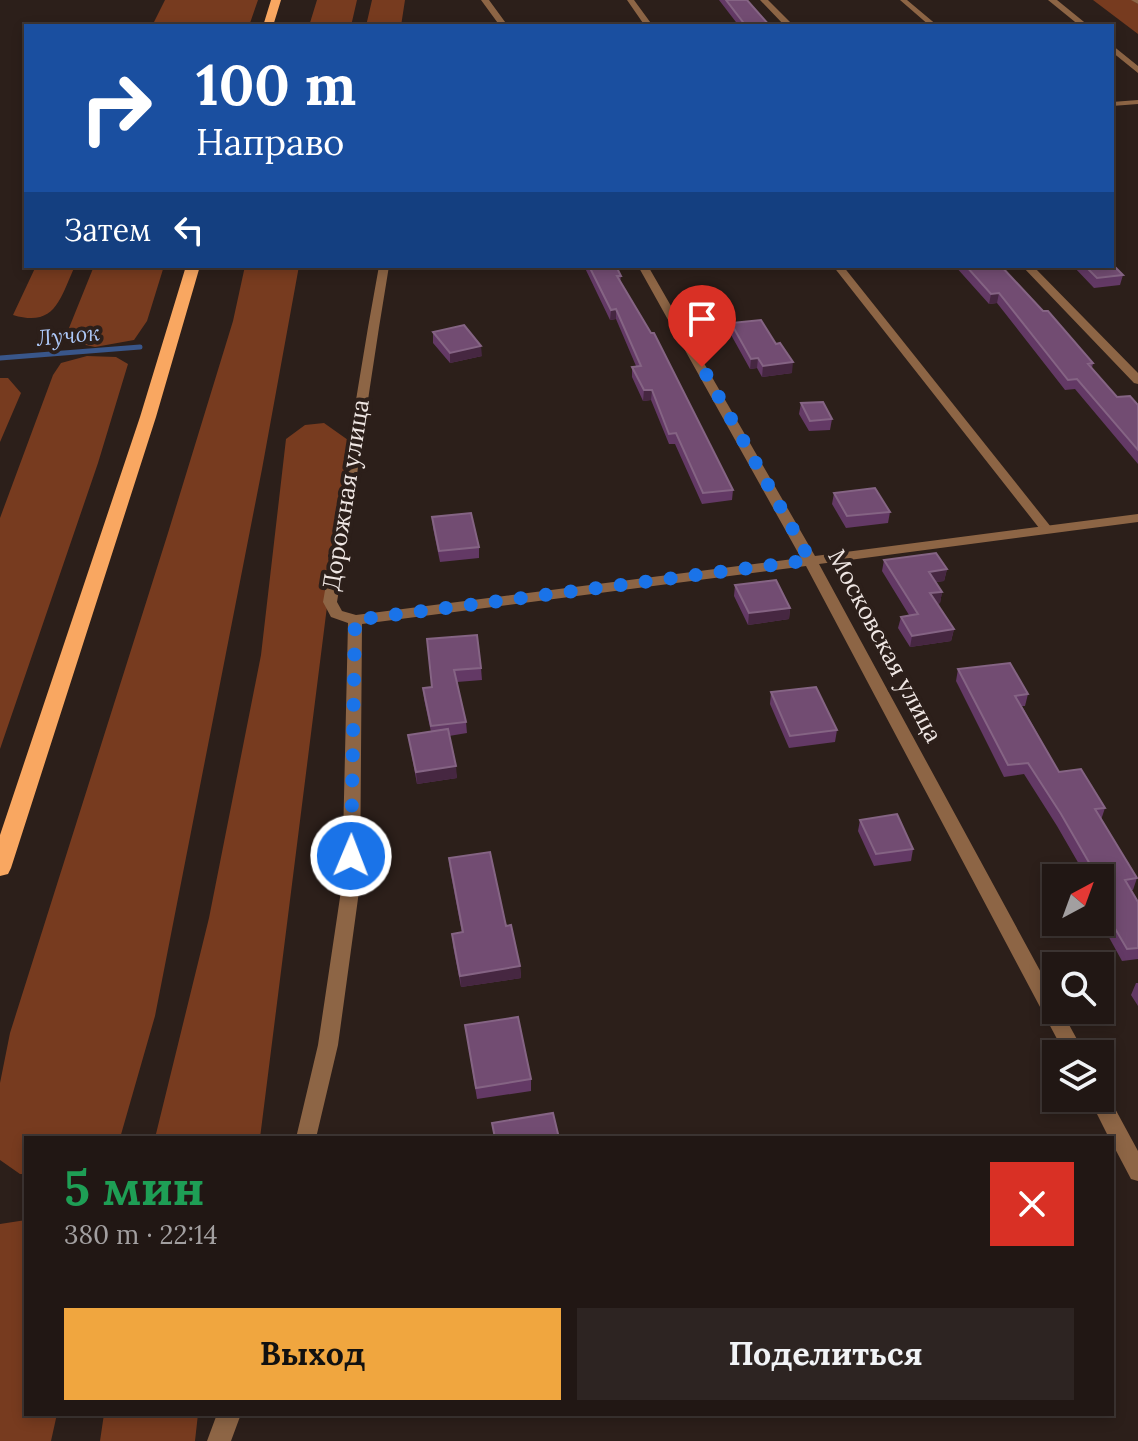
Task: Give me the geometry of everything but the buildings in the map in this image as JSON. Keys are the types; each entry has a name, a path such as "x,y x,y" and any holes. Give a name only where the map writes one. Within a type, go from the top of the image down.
{"main road":[{"path":"269,24 276,0"},
{"path":"0,868 148,417 192,268"}],"street":[{"path":"485,0 503,24"},
{"path":"764,0 788,24"},
{"path":"1052,0 1082,24"},
{"path":"1114,50 1138,70"},
{"name":"Дорожная улица","path":"306,1136 328,1045 351,884 355,620 336,614 330,602 353,468 363,381 384,268"},
{"name":"Московская улица","path":"644,268 810,560 1067,1040"},
{"path":"1029,268 1138,380"},
{"path":"355,620 1138,518"},
{"path":"1106,1112 1138,1172"},
{"path":"219,1441 228,1416"}],"lane":[{"path":"630,0 648,24"},
{"path":"903,0 932,24"},
{"path":"1114,104 1138,102"},
{"path":"840,268 1047,530"}],"shaded area":[{"path":"165,0 258,0 250,24 153,24"},
{"path":"317,0 357,0 351,24 310,24"},
{"path":"372,0 405,0 401,24 366,24"},
{"path":"1093,0 1132,0 1138,4 1138,34"},
{"path":"35,268 74,268 60,299 48,314 27,318 13,315"},
{"path":"93,268 163,268 147,321 134,340 95,347 77,343 69,328"},
{"path":"245,268 299,268 155,1016 121,1136 24,1136 24,1174 20,1174 0,1160 0,1083 10,1033 233,321"},
{"path":"87,356 116,357 128,364 98,463 0,749 0,518 53,375 61,363"},
{"path":"0,378 8,378 21,393 0,442"},
{"path":"324,423 348,440 260,1136 155,1136 209,918 261,655 286,439 305,425"},
{"path":"24,1220 24,1416 57,1416 51,1441 0,1441 0,1224"},
{"path":"104,1416 198,1416 195,1441 100,1441"}],"waterway":[{"name":"Лучок","path":"0,358 140,347"}],"route":[{"path":"351,856 355,620 810,560 702,367"}]}
